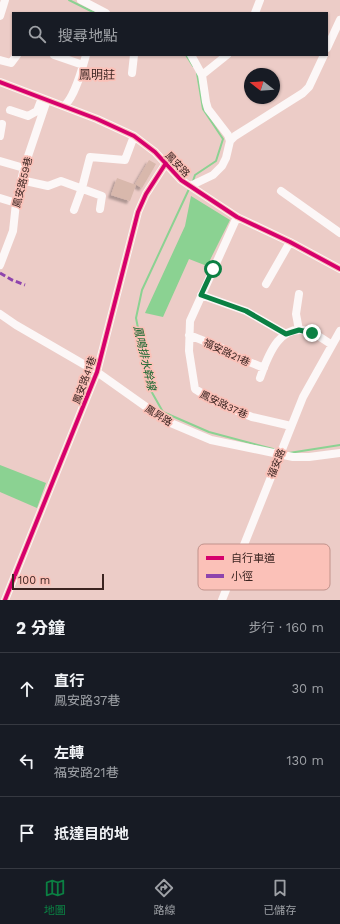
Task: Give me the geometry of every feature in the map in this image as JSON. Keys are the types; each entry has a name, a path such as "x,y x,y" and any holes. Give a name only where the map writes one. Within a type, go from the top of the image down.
{"street":[{"path":"0,16 6,0"},
{"path":"81,0 91,9 102,12"},
{"path":"255,12 260,0"},
{"path":"328,46 340,20"},
{"path":"0,60 11,63 16,56"},
{"path":"57,56 83,65"},
{"path":"64,106 69,99 86,56"},
{"path":"132,73 134,56"},
{"path":"190,186 213,175 222,166 226,158 230,141 228,135 208,109 202,75 192,56"},
{"path":"202,75 226,56"},
{"path":"230,141 303,93 309,87 324,56"},
{"name":"鳳安路","path":"0,82 64,106 134,136 155,152 182,180 237,217 290,242 340,269"},
{"path":"10,110 28,116 37,111 45,99"},
{"name":"鳳安路59巷","path":"0,265 13,231 16,203 21,180 45,99"},
{"path":"0,136 2,124"},
{"path":"74,210 82,188 90,157 124,160 134,136"},
{"path":"0,161 24,168"},
{"name":"鳳安路41巷","path":"5,600 97,372 138,212 146,194 166,163"},
{"path":"21,180 48,186 61,181 82,188 102,196 100,209"},
{"path":"281,191 340,233"},
{"path":"0,198 16,203"},
{"name":"鳳安路37巷","path":"237,217 190,321 189,351 195,389 216,402 252,417 292,426"},
{"path":"266,284 290,242"},
{"path":"299,294 296,314 299,330"},
{"path":"201,295 246,311 286,334 299,330 312,333 332,345"},
{"name":"鳳昇路","path":"0,314 16,325 97,372 166,421 211,440 293,457 309,457 340,453"},
{"name":"福安路","path":"244,544 303,397 340,331"},
{"name":"福安路21巷","path":"260,378 275,345 280,338 286,334"},
{"name":"福安路21巷","path":"189,335 222,348 232,355 264,368"},
{"name":"福安路","path":"222,600 226,590"}],"shaded area":[{"path":"191,196 230,220 207,266 189,259 163,317 145,313 185,226"},
{"path":"0,465 46,483 37,508 0,492"}],"building":[{"path":"149,160 156,164 142,188 135,184"},
{"path":"117,178 136,185 130,201 111,195"}],"waterway":[{"name":"鳳鳴排水幹線","path":"69,0 93,12"},
{"name":"鳳鳴排水幹線","path":"187,56 193,66"},
{"name":"鳳鳴排水幹線","path":"193,181 195,175 216,161 223,139 203,109 197,73"},
{"name":"鳳鳴排水幹線","path":"189,189 142,290 136,318 150,389 163,412 209,432 273,449"},
{"name":"鳳鳴排水幹線","path":"289,453 340,445"}],"marked path":[{"path":"0,273 25,285"}],"cycle path":[{"path":"0,82 97,119 134,136 155,152 181,180 237,217 290,242 340,269"},
{"path":"5,600 97,372 138,212 146,194 166,163"}],"district":[{"name":"鳳明莊","path":"97,75"}],"route":[{"path":"213,269 201,295 246,311 286,334 299,330 312,333"}]}
